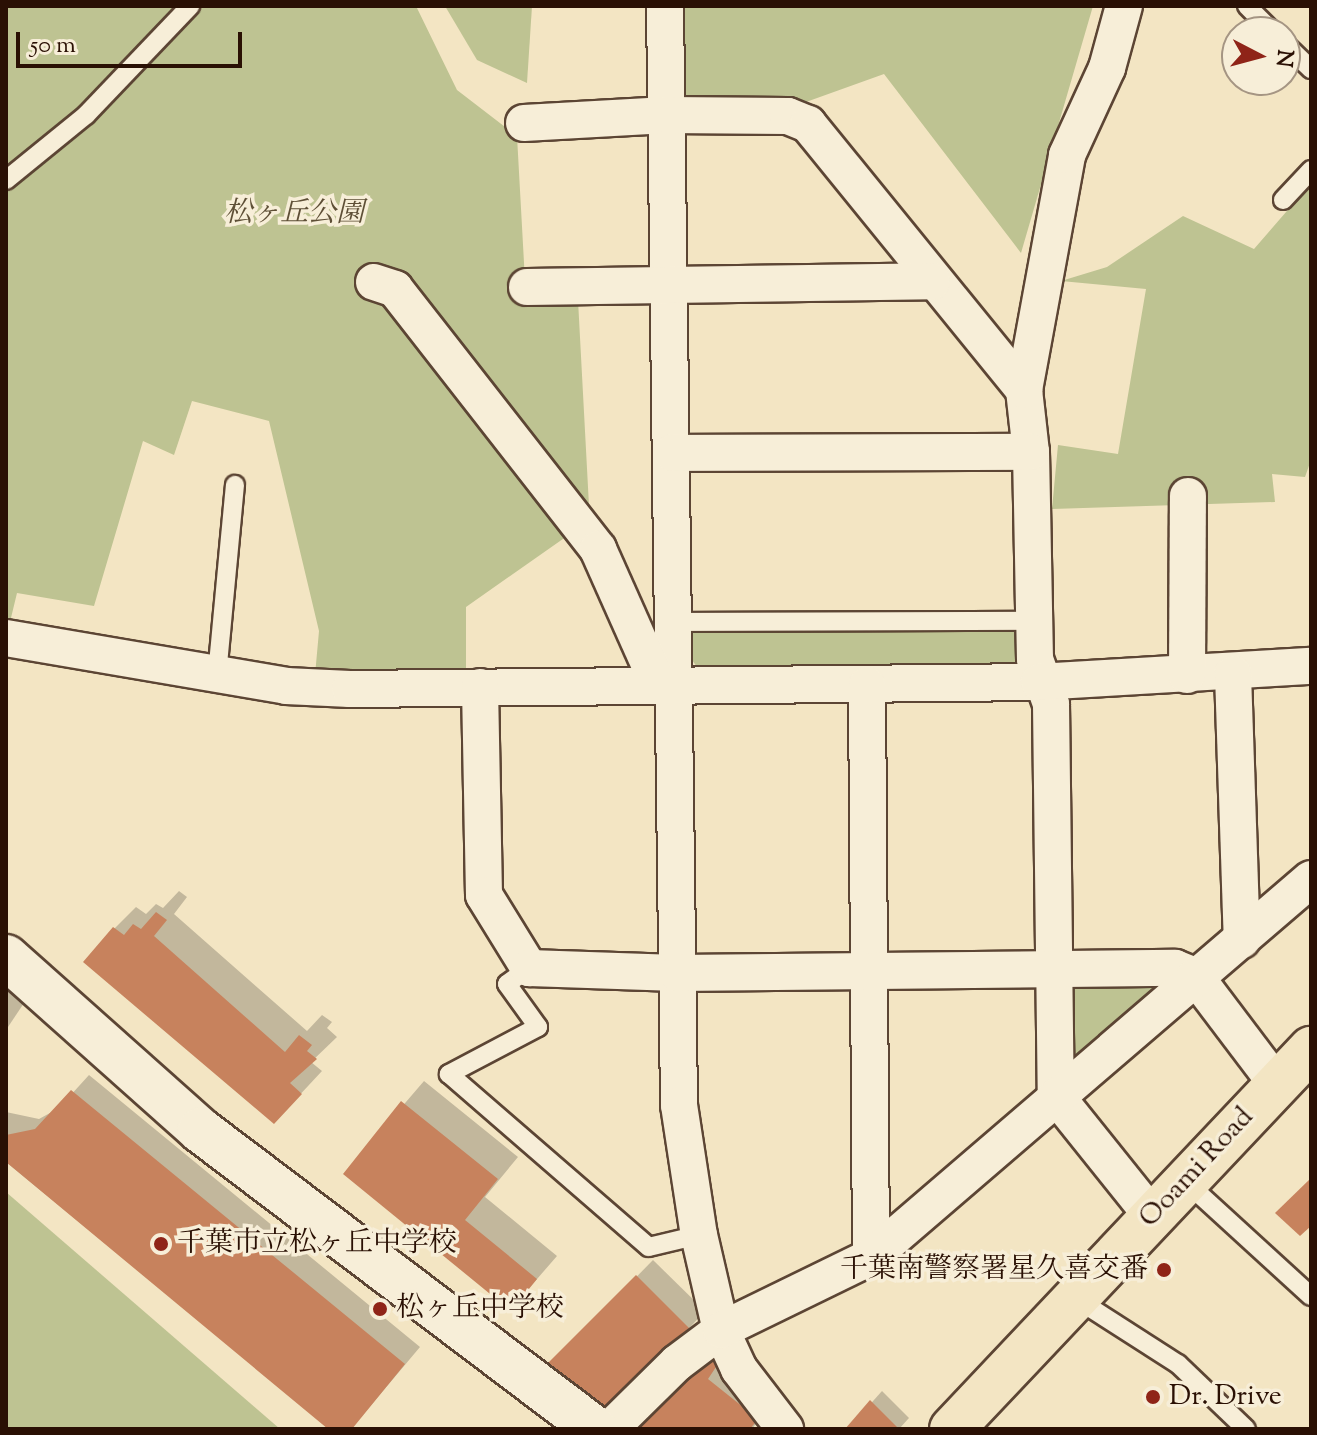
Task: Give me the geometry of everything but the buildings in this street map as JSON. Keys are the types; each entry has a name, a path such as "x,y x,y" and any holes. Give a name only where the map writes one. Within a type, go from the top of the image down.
{"main road":[{"name":"Ooami Road","path":"952,1429 1276,1083 1310,1051"}],"street":[{"path":"665,6 676,622 667,684 679,1105 699,1235 721,1330 739,1369 785,1429"},
{"path":"1124,6 1107,68 1064,167 1024,390 1031,452 1039,682 1051,704 1056,1096 1152,1216"},
{"path":"524,123 667,115 788,116 808,124 932,281 1024,390"},
{"path":"527,287 932,281"},
{"path":"374,282 395,289 598,549 667,684"},
{"path":"672,453 1031,452"},
{"path":"1187,675 1188,496"},
{"path":"6,638 286,686 1039,682 1233,674 1311,666"},
{"path":"1233,674 1242,940"},
{"path":"867,685 871,1257"},
{"path":"480,687 484,895 529,968 677,973 1175,968 1195,976 1276,1083"},
{"path":"610,1429 677,1363 721,1330 871,1257 1311,879"},
{"path":"6,957 200,1130 595,1429"}],"lane":[{"path":"6,180 86,115 190,6"},
{"path":"1283,200 1311,170"},
{"path":"217,675 235,485"},
{"path":"676,622 1035,621"},
{"path":"529,968 507,984 538,1027 449,1074 649,1247 699,1235"},
{"path":"1186,1182 1311,1296"},
{"path":"1075,1298 1178,1364 1246,1429"}],"green space":[{"name":"松ヶ丘公園","path":"6,6 416,6 457,90 517,136 526,299 578,300 592,562 570,534 466,607 466,675 315,675 319,631 269,421 192,401 174,455 143,441 94,606 17,593 10,622 6,622"},
{"path":"445,6 532,6 527,83 477,60"},
{"path":"672,6 1093,6 1021,253 884,74 806,102 674,100"},
{"path":"1306,189 1311,189 1311,460 1305,477 1272,474 1275,502 1052,509 1058,445 1118,454 1146,289 1061,281 1107,267 1183,216 1254,249"},
{"path":"693,629 1020,629 1020,663 1011,668 697,667 692,660"},
{"path":"1155,977 1156,992 1075,1062 1066,1059 1065,985"},
{"path":"6,1192 280,1429 6,1429"}],"place":[{"name":"千葉市立松ヶ丘中学校","path":"161,1244"},
{"name":"千葉南警察署星久喜交番","path":"1164,1270"},
{"name":"松ヶ丘中学校","path":"380,1309"},
{"name":"Dr. Drive","path":"1153,1397"}]}
